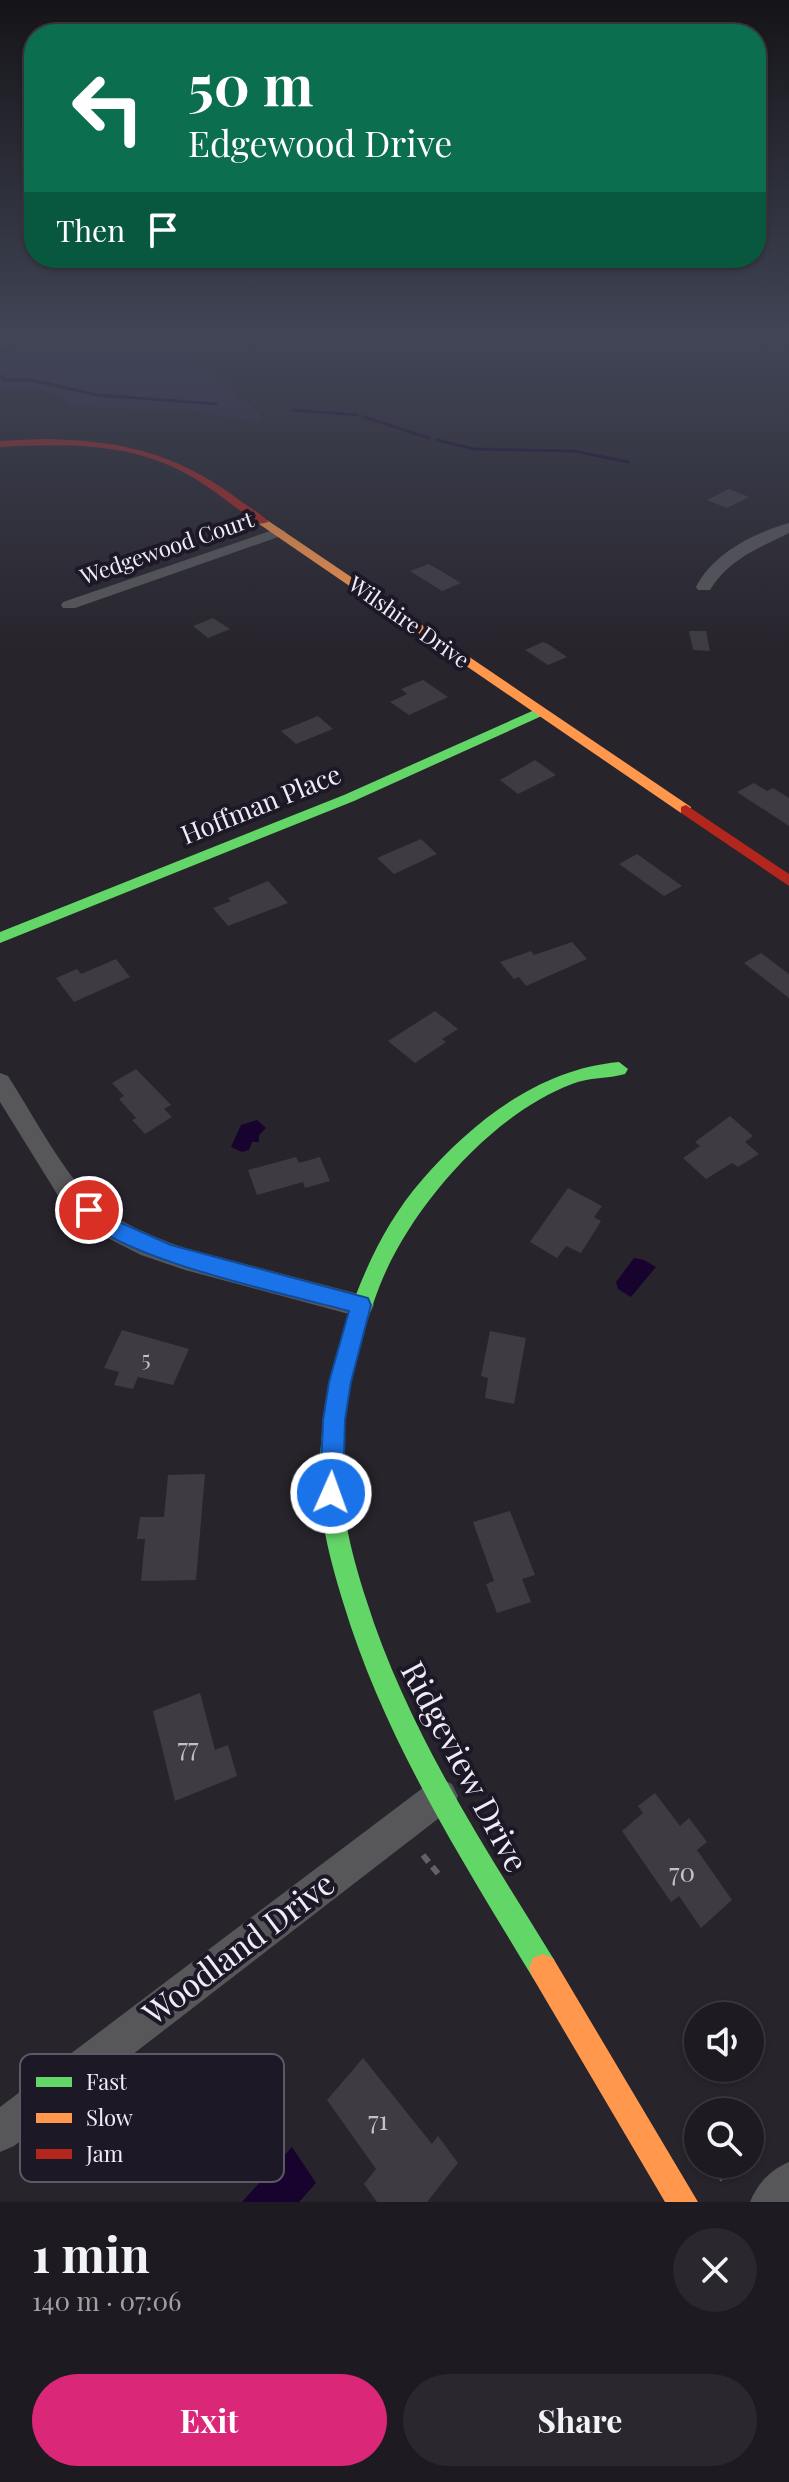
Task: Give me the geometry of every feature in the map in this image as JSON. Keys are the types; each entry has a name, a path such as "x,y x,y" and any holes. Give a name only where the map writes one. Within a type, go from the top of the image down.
{"street":[{"name":"Wilshire Drive","path":"89,444 147,454 173,463 279,532 789,881"},
{"path":"704,587 707,577 720,563 789,527"},
{"name":"Wedgewood Court","path":"69,605 279,532"},
{"name":"Hoffman Place","path":"0,938 349,798 539,712"},
{"name":"Ridgeview Drive","path":"619,1069 582,1069 564,1076 512,1107 433,1178 400,1225 360,1305 340,1382 334,1420 331,1493 342,1558 356,1611 380,1681 416,1756 682,2202"},
{"path":"0,1082 71,1195 107,1225 150,1247 185,1259 360,1305"},
{"name":"Woodland Drive","path":"102,2054 440,1796"},
{"name":"Woodland Drive","path":"0,2132 20,2117"},
{"path":"771,2202 789,2183"}],"path":[{"path":"423,1855 439,1875"}],"shaded area":[{"path":"257,1120 266,1128 259,1135 259,1142 252,1142 249,1150 242,1152 231,1147 241,1125"},
{"path":"634,1258 656,1267 631,1297 618,1289 616,1282"},
{"path":"292,2147 316,2183 299,2202 242,2202 260,2182 284,2182 284,2156"}],"building":[{"path":"729,489 749,497 727,508 707,500"},
{"path":"429,564 461,583 442,591 410,571"},
{"path":"213,618 230,629 208,638 193,626"},
{"path":"689,631 706,631 710,651 693,650"},
{"path":"543,642 567,657 548,665 525,650"},
{"path":"423,680 448,697 409,715 390,702 407,694 401,689"},
{"path":"318,716 333,729 296,744 281,731"},
{"path":"535,760 556,775 518,794 500,780"},
{"path":"754,783 767,791 773,788 789,798 789,826 737,792"},
{"path":"421,839 437,854 394,874 377,858"},
{"path":"637,854 682,886 664,896 619,864"},
{"path":"268,881 288,903 228,926 213,908 231,901 228,898"},
{"path":"572,942 587,959 526,986 519,977 514,979 500,962 531,951 534,955"},
{"path":"761,953 789,974 789,998 744,963"},
{"path":"116,959 130,977 74,1002 56,978 77,969 81,974"},
{"path":"435,1011 458,1029 442,1039 446,1042 415,1063 388,1041"},
{"path":"136,1069 171,1105 164,1109 172,1117 145,1134 132,1120 136,1118 119,1099 124,1096 112,1083"},
{"path":"730,1116 753,1136 745,1142 759,1154 738,1167 732,1163 706,1179 683,1158 700,1146 695,1142"},
{"path":"296,1157 299,1163 320,1157 330,1181 305,1188 303,1182 257,1195 248,1170"},
{"path":"568,1188 602,1206 594,1217 601,1221 581,1253 566,1246 557,1258 530,1242"},
{"path":"122,1330 189,1349 173,1385 138,1377 133,1389 114,1385 119,1372 104,1368"},
{"path":"490,1331 526,1338 514,1404 485,1398 488,1378 481,1376"},
{"path":"205,1474 196,1580 141,1581 145,1539 137,1539 140,1517 164,1517 168,1475"},
{"path":"510,1511 535,1575 522,1579 531,1602 497,1613 486,1584 494,1581 473,1522"},
{"path":"200,1693 215,1750 228,1745 237,1776 175,1801 153,1711"},
{"path":"655,1793 680,1826 689,1818 707,1842 697,1850 732,1900 701,1928 679,1896 671,1902 622,1831 643,1813 638,1806"},
{"path":"363,2058 432,2144 438,2136 458,2163 427,2202 377,2202 364,2184 376,2169 327,2100"}],"waterway":[{"path":"452,444 474,449 574,451 628,462"}],"traffic: fast":[{"path":"0,938 349,798 539,712"},
{"path":"543,1968 459,1830 385,1687 366,1638 338,1538 331,1491 332,1447 341,1381 365,1296 384,1253 422,1192 473,1142 529,1098 571,1077 619,1069"}],"traffic: slow":[{"path":"263,522 686,810"},
{"path":"543,1968 682,2202"}],"traffic: jam":[{"path":"0,444 5,444"},
{"path":"81,444 129,449 170,462 194,474 263,522"},
{"path":"686,810 789,881"}],"route":[{"path":"89,1210 107,1225 167,1253 360,1305 340,1382 334,1420 331,1493"}]}
